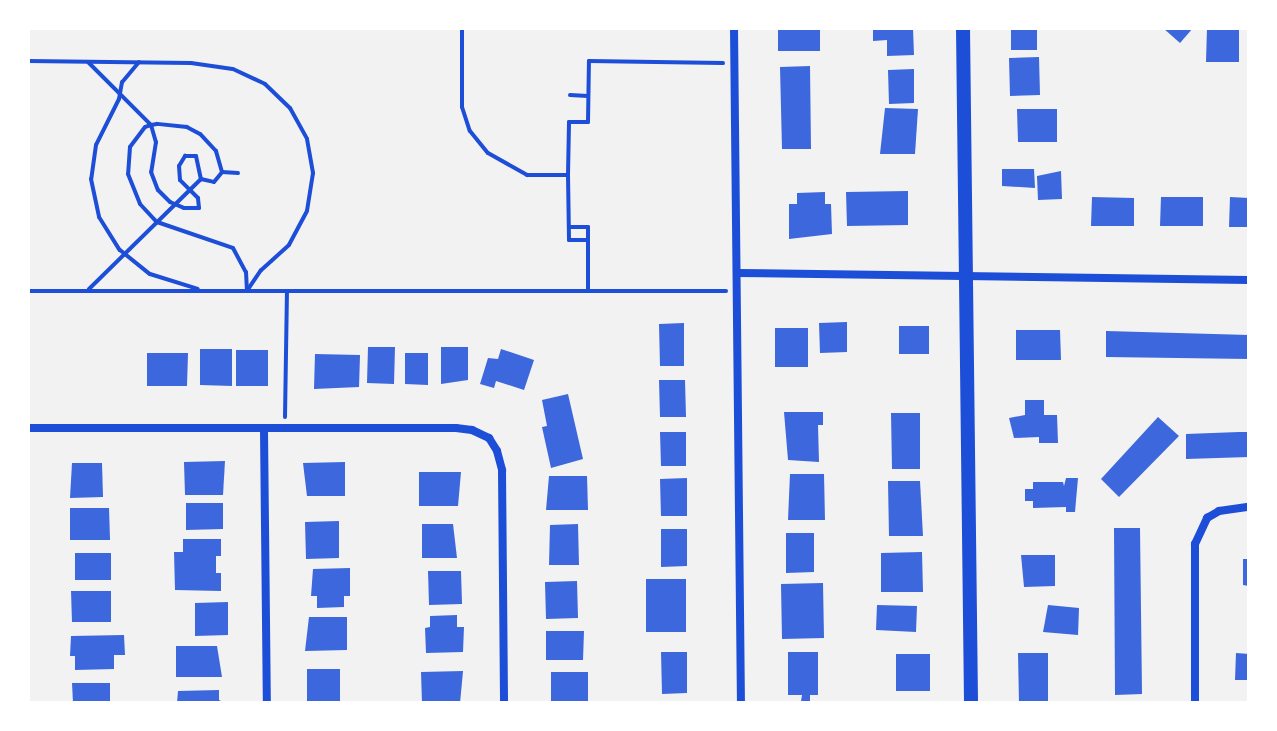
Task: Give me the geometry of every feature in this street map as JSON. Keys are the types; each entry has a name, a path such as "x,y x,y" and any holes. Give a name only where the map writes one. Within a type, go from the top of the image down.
{"street":[{"path":"734,28 741,703"},
{"path":"963,28 971,703"},
{"path":"737,273 1249,280"},
{"path":"28,428 456,428 472,430 489,438 497,451 502,470 504,703"},
{"path":"264,430 267,703"},
{"path":"1195,703 1195,544 1207,518 1219,511 1249,507"}],"path":[{"path":"462,28 462,107 470,131 488,153 511,168 527,175 568,175"},
{"path":"28,61 191,63 233,69 265,84 281,100 307,139 313,173 307,211 289,245 261,270 247,291"},
{"path":"588,240 569,240 568,175 569,122 588,122 589,61 734,64"},
{"path":"88,62 151,125 156,142 151,163 154,182 175,205 192,210 199,208 198,198 188,191 179,172 185,156 191,154 199,160 201,179"},
{"path":"139,62 122,82 120,95 96,145 91,179 99,217 124,254 150,274 204,291"},
{"path":"570,95 589,96"},
{"path":"222,172 216,151 200,134 173,124 151,125 136,136 130,147 128,174 140,204 157,222 233,248 246,272 247,291"},
{"path":"222,172 238,173"},
{"path":"201,179 214,182 222,172"},
{"path":"87,291 201,179"},
{"path":"569,227 588,227 588,291"},
{"path":"28,291 737,291"},
{"path":"285,430 287,291"}],"building":[{"path":"778,28 820,28 820,51 778,51"},
{"path":"873,28 913,28 914,55 887,56 887,40 873,41"},
{"path":"1011,28 1037,28 1037,50 1011,50"},
{"path":"1163,28 1193,28 1180,43"},
{"path":"1207,28 1239,28 1239,62 1206,62"},
{"path":"1039,57 1040,95 1010,96 1009,58"},
{"path":"810,66 811,149 782,149 780,67"},
{"path":"914,69 914,103 889,104 888,70"},
{"path":"885,108 918,109 915,154 880,154"},
{"path":"1017,109 1057,109 1057,142 1018,142"},
{"path":"1002,169 1034,169 1035,188 1002,186"},
{"path":"1061,171 1062,199 1038,200 1037,176"},
{"path":"908,191 908,225 847,226 846,192"},
{"path":"825,192 825,204 831,204 832,234 789,239 789,204 797,204 797,193"},
{"path":"1092,197 1134,198 1134,226 1091,226"},
{"path":"1161,197 1203,197 1203,226 1160,226"},
{"path":"1230,197 1249,198 1249,227 1229,227"},
{"path":"847,322 847,352 820,353 819,323"},
{"path":"684,323 684,366 660,366 659,324"},
{"path":"899,326 929,326 929,354 899,354"},
{"path":"775,328 808,328 808,367 775,367"},
{"path":"1016,330 1060,330 1061,360 1016,360"},
{"path":"1106,331 1249,335 1249,359 1106,357"},
{"path":"368,347 395,347 394,384 367,383"},
{"path":"441,347 468,347 468,380 441,384"},
{"path":"200,349 232,349 232,386 200,385"},
{"path":"501,349 534,360 524,390 496,381 494,388 480,384 488,358 498,359"},
{"path":"236,350 268,350 268,386 236,386"},
{"path":"147,353 188,353 187,386 147,386"},
{"path":"405,353 428,353 428,385 405,384"},
{"path":"315,354 360,355 359,387 314,389"},
{"path":"659,380 685,380 686,417 660,417"},
{"path":"568,394 583,459 551,468 542,427 547,426 542,400"},
{"path":"1025,400 1044,400 1044,415 1057,415 1058,443 1039,443 1039,437 1014,438 1009,418 1025,415"},
{"path":"784,412 823,412 823,425 818,425 819,462 788,460"},
{"path":"891,413 920,413 920,469 892,469"},
{"path":"1158,417 1179,436 1119,497 1101,479"},
{"path":"660,432 686,432 686,466 661,466"},
{"path":"1249,432 1249,457 1186,459 1186,434"},
{"path":"225,461 223,495 185,495 184,462"},
{"path":"345,462 345,496 307,496 303,463"},
{"path":"72,463 102,463 103,497 70,498"},
{"path":"419,472 461,472 458,506 419,506"},
{"path":"790,474 824,474 825,520 788,520"},
{"path":"549,476 587,476 588,510 546,510"},
{"path":"687,478 687,516 661,516 660,479"},
{"path":"1066,478 1078,478 1075,512 1066,512 1066,507 1033,508 1033,501 1025,501 1025,489 1033,489 1033,482 1063,482 1064,486"},
{"path":"888,481 920,481 923,536 889,536"},
{"path":"186,503 223,503 223,529 186,530"},
{"path":"70,508 109,508 110,540 70,540"},
{"path":"339,521 339,558 306,559 305,522"},
{"path":"422,524 453,524 457,558 422,558"},
{"path":"578,524 579,565 549,565 550,525"},
{"path":"1114,528 1140,528 1142,694 1115,695"},
{"path":"661,529 687,529 687,566 661,567"},
{"path":"786,533 814,533 814,572 786,573"},
{"path":"183,539 221,539 221,556 216,556 216,573 221,573 221,591 175,590 174,552 183,552"},
{"path":"922,552 923,592 881,592 881,553"},
{"path":"75,553 111,553 111,580 75,580"},
{"path":"1021,555 1055,555 1055,586 1024,587"},
{"path":"1243,559 1249,559 1249,586 1243,585"},
{"path":"350,568 350,596 344,596 344,607 317,608 317,596 311,596 313,569"},
{"path":"428,571 461,571 462,604 429,605"},
{"path":"646,579 686,579 686,632 646,632"},
{"path":"577,581 578,618 546,619 545,582"},
{"path":"823,583 824,638 782,639 781,584"},
{"path":"71,591 111,591 111,622 72,622"},
{"path":"228,602 228,635 195,636 195,603"},
{"path":"877,605 917,606 916,632 876,630"},
{"path":"1048,605 1079,608 1078,635 1043,632"},
{"path":"457,615 457,627 464,627 463,652 426,653 425,628 430,627 430,616"},
{"path":"309,617 347,617 347,650 305,651"},
{"path":"546,631 584,631 583,660 546,660"},
{"path":"124,635 125,655 114,655 114,669 75,670 75,656 70,656 71,636"},
{"path":"176,646 217,646 222,677 176,677"},
{"path":"661,652 687,652 687,693 662,694"},
{"path":"788,652 818,652 818,695 810,695 810,701 801,701 802,695 788,695"},
{"path":"1018,653 1048,653 1048,703 1019,703"},
{"path":"1236,653 1249,654 1249,680 1235,680"},
{"path":"896,654 930,654 930,691 896,691"},
{"path":"307,669 340,669 340,703 307,703"},
{"path":"463,671 460,703 422,703 421,672"},
{"path":"551,672 588,672 588,703 551,703"},
{"path":"72,683 110,683 110,703 73,703"},
{"path":"219,690 219,700 225,703 177,703 178,691"}]}
